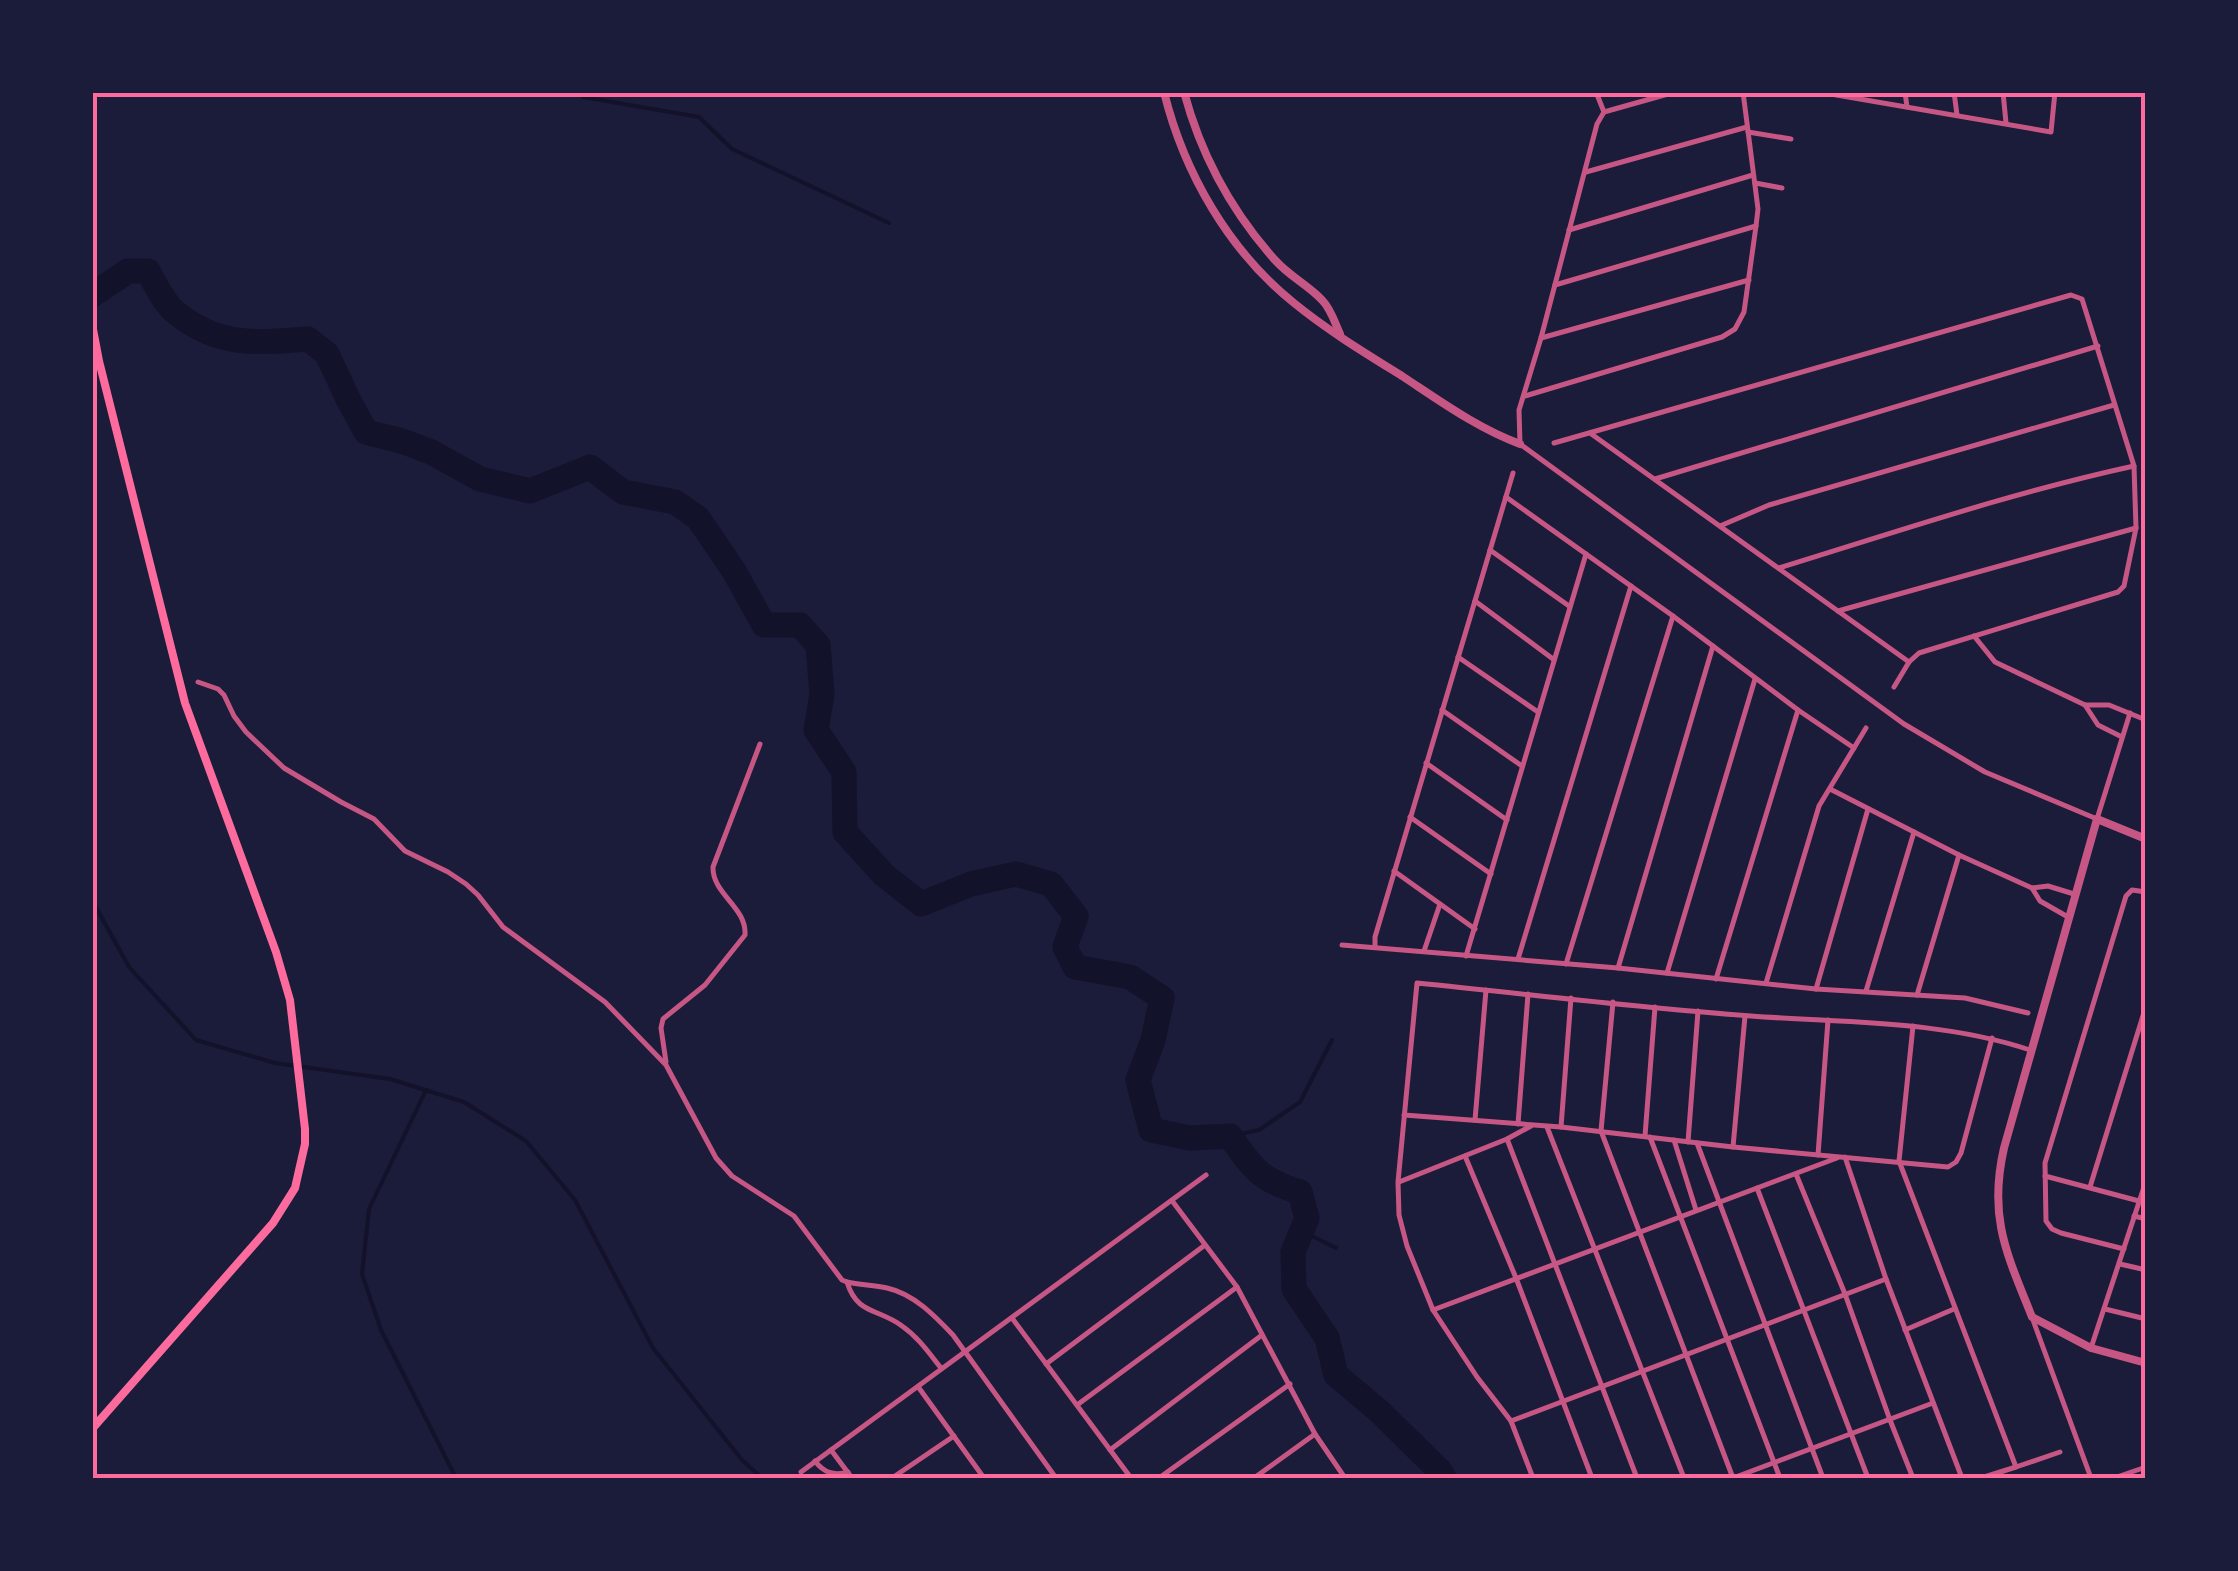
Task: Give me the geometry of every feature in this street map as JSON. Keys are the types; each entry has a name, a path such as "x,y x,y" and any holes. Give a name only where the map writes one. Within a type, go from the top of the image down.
{"main road":[{"path":"92,324 185,703 284,976 305,1130 299,1179 273,1223 92,1429"}],"street":[{"path":"1164,92 1191,169 1229,233 1280,292 1342,338 1489,432 1520,444 1904,724 1985,772 2146,839"},
{"path":"1184,92 1202,146 1234,208 1284,269 1326,304 1342,338"},
{"path":"1596,92 1604,112"},
{"path":"1520,444 1520,410 1597,124 1604,112 1675,92"},
{"path":"1525,396 1722,338 1734,329 1744,312 1758,208 1743,92"},
{"path":"1819,92 2052,132 2056,92"},
{"path":"1905,92 1907,107"},
{"path":"1954,92 1957,115"},
{"path":"2002,92 2006,124"},
{"path":"1586,172 1748,130 1792,139"},
{"path":"1569,230 1754,179 1782,188"},
{"path":"1555,285 1756,226"},
{"path":"1541,338 1748,280"},
{"path":"1554,442 2071,295 2082,299 2134,466 2136,528 2124,586 2118,592 1918,653 1894,686"},
{"path":"1655,480 2098,346"},
{"path":"1720,526 1769,505 2115,404"},
{"path":"1590,433 1909,662"},
{"path":"1779,568 2134,466"},
{"path":"1375,946 1374,937 1513,474"},
{"path":"1506,497 1854,748"},
{"path":"1838,611 2136,528"},
{"path":"1490,550 1570,606"},
{"path":"1466,956 1586,554"},
{"path":"1518,960 1630,586"},
{"path":"1475,602 1554,659"},
{"path":"1566,964 1673,616"},
{"path":"1974,636 1995,662 2085,705 2109,705 2146,720"},
{"path":"1618,968 1713,646"},
{"path":"1458,657 1538,713"},
{"path":"1667,974 1755,679"},
{"path":"198,682 218,689 238,722 284,768 374,818 404,851 466,884 503,927 605,1002 666,1065 706,1143 732,1176 794,1216 847,1282 856,1302 906,1329 942,1369"},
{"path":"2085,705 2098,725 2122,737"},
{"path":"1442,710 1523,766"},
{"path":"1716,978 1798,710"},
{"path":"2091,1478 2010,1262 1996,1203 1998,1176 2030,1050 2130,713"},
{"path":"1766,983 1818,806 1866,728"},
{"path":"666,1065 662,1020 705,984 744,935 743,919 712,876 760,744"},
{"path":"1426,762 1507,820"},
{"path":"1830,789 2032,888 2048,886 2074,894"},
{"path":"1816,988 1868,809"},
{"path":"1410,817 1491,874"},
{"path":"1866,991 1914,832"},
{"path":"1917,994 1959,855"},
{"path":"1394,871 1474,929"},
{"path":"2032,888 2040,901 2068,917"},
{"path":"2124,1249 2061,1233 2046,1222 2045,1163 2126,896 2132,890 2146,892"},
{"path":"1424,951 1440,904"},
{"path":"1342,944 1978,1000 2028,1013"},
{"path":"1533,1478 1511,1420 1432,1310 1406,1246 1399,1215 1398,1182 1417,983 1745,1016 1913,1026 1992,1038 2030,1050"},
{"path":"1476,1120 1486,990"},
{"path":"1518,1124 1528,994"},
{"path":"1560,1126 1571,998"},
{"path":"1613,1002 1601,1131 1733,1478 1933,1403"},
{"path":"2090,1187 2146,1006"},
{"path":"1655,1007 1647,1136 1780,1478"},
{"path":"1688,1142 1698,1011"},
{"path":"1733,1147 1745,1016"},
{"path":"1818,1155 1828,1020"},
{"path":"1913,1026 1899,1161 2016,1467"},
{"path":"1404,1115 1560,1126 1948,1167 1961,1153 1992,1038"},
{"path":"1398,1182 1534,1124"},
{"path":"1547,1126 1684,1478"},
{"path":"1508,1138 1637,1478"},
{"path":"1674,1140 1696,1210"},
{"path":"1697,1143 1823,1478"},
{"path":"1465,1156 1592,1478"},
{"path":"1432,1310 1842,1156"},
{"path":"1842,1156 1962,1478"},
{"path":"802,1472 1206,1174"},
{"path":"1796,1174 1914,1478"},
{"path":"2045,1176 2139,1201"},
{"path":"2091,1348 2146,1181"},
{"path":"1757,1188 1868,1478"},
{"path":"1172,1201 1237,1287 1315,1434 1345,1478"},
{"path":"2134,1216 2146,1219"},
{"path":"1046,1364 1206,1244"},
{"path":"2120,1264 2146,1270"},
{"path":"1511,1420 1886,1279"},
{"path":"847,1282 901,1292 937,1318 1056,1478"},
{"path":"1077,1406 1237,1287"},
{"path":"1905,1330 1954,1309"},
{"path":"2105,1309 2146,1319"},
{"path":"2032,1317 2091,1348 2146,1363"},
{"path":"1012,1318 1130,1478"},
{"path":"1110,1450 1262,1336"},
{"path":"1159,1478 1290,1384"},
{"path":"918,1386 983,1478"},
{"path":"1254,1478 1315,1434"},
{"path":"892,1478 954,1436"},
{"path":"831,1450 850,1475"},
{"path":"1981,1478 2060,1452"},
{"path":"816,1461 826,1472 850,1475"},
{"path":"2114,1478 2146,1467"}],"waterway":[{"path":"579,92 583,97 699,117 732,149 889,223"},
{"path":"92,295 128,271 148,271 170,307 205,331 237,340 308,339 327,354 366,432 431,452 480,479 530,491 590,467 623,492 675,502 698,518 764,625 800,625 818,645 822,694 816,730 844,772 845,832 884,875 921,904 971,884 1016,874 1051,884 1076,916 1065,947 1075,967 1130,977 1162,998 1153,1040 1138,1080 1151,1130 1190,1138 1230,1136 1259,1172 1300,1192 1307,1218 1293,1252 1294,1289 1327,1338 1336,1375 1379,1411 1444,1478"},
{"path":"92,900 129,967 196,1040 275,1063 390,1079 464,1102 526,1141 575,1200 653,1348 742,1460 762,1478"},
{"path":"1230,1136 1259,1130 1300,1102 1332,1040"},
{"path":"426,1090 369,1209 362,1274 381,1330 456,1478"},
{"path":"1302,1231 1336,1248"}]}
